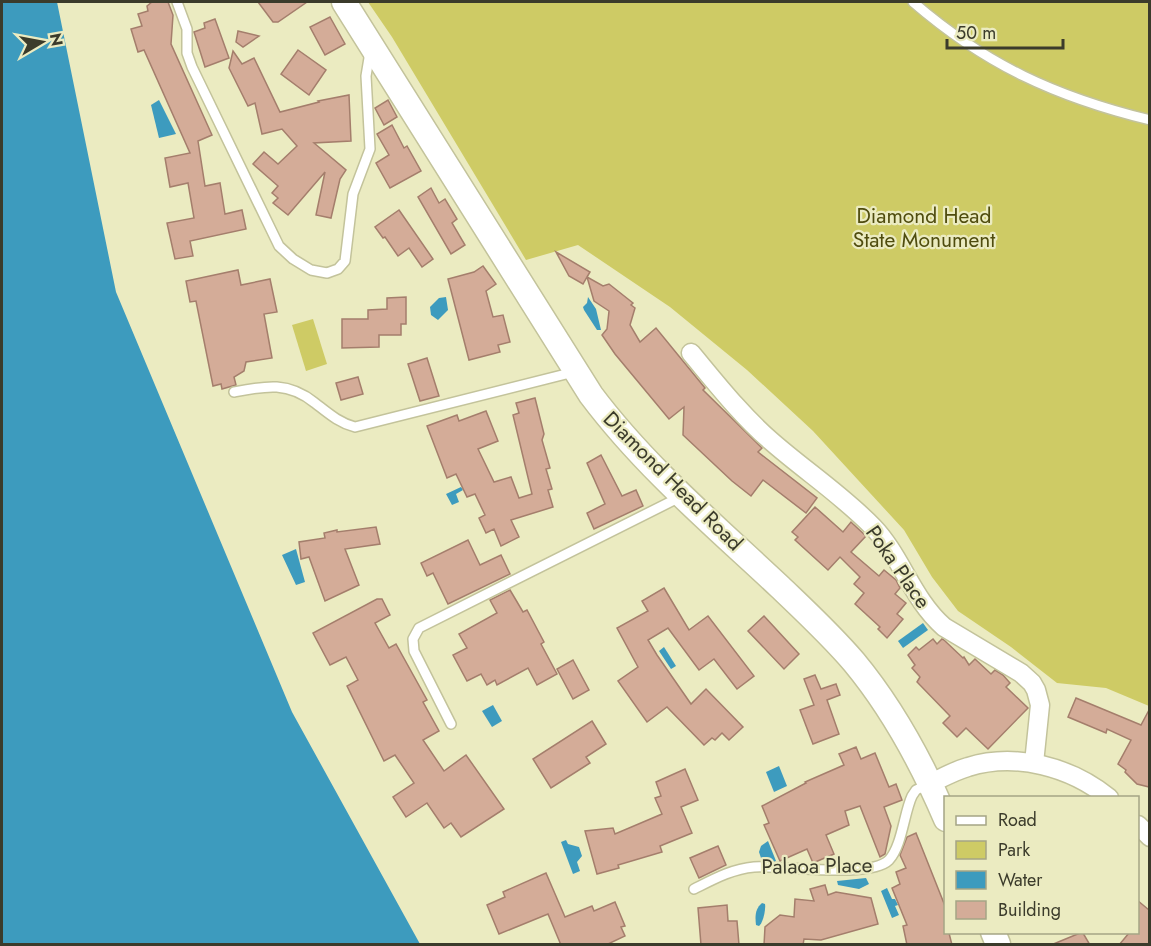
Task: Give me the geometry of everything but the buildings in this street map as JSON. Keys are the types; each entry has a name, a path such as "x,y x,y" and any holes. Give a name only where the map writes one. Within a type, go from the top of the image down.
{"street":[{"name":"Diamond Head Road","path":"344,2 591,395 622,434 822,627 855,663 895,720 944,817"},
{"name":"Poka Place","path":"691,353 755,426 879,533 934,619 1021,673 1032,683 1040,705 1034,763"},
{"path":"929,784 975,765 1000,762 1034,763 1084,780 1106,796"}],"lane":[{"path":"177,2 187,29 187,53 192,67 279,246 293,259 311,270 327,273 338,269 345,261 353,194 370,149 366,76 371,45"},
{"path":"913,2 943,27 991,59 1046,88 1112,111 1149,120"},
{"path":"234,392 269,385 288,388 310,399 342,424 355,428 576,371"},
{"path":"451,724 414,651 413,639 419,628 684,495"},
{"name":"Palaoa Place","path":"694,889 742,868 870,869 882,865 893,855 912,796 916,790 929,784"}],"green space":[{"name":"Diamond Head State Monument","path":"368,2 1149,2 1149,706 1106,688 1057,683 1011,647 958,611 932,577 904,530 813,431 747,370 670,307 578,245 526,260 392,37"},
{"path":"313,319 327,364 306,371 292,325"}],"water":[{"path":"2,2 57,2 116,292 292,712 420,944 2,944"},
{"path":"159,100 176,134 159,138 151,105"},
{"path":"446,297 448,310 438,320 431,315 430,307 439,298"},
{"path":"588,297 596,309 601,330 597,330 584,310 583,307"},
{"path":"461,487 463,490 456,494 459,502 452,505 446,494"},
{"path":"296,549 305,582 296,585 282,555"},
{"path":"923,623 928,630 903,648 898,641"},
{"path":"664,647 676,666 671,669 659,651"},
{"path":"493,705 502,721 492,727 482,711"},
{"path":"779,766 787,786 774,792 766,772"},
{"path":"566,840 568,844 579,847 582,856 577,862 580,871 573,874 561,842"},
{"path":"768,841 776,861 771,863 761,858 759,852 761,846"},
{"path":"866,878 869,884 859,889 838,885 837,881"},
{"path":"887,888 898,905 895,906 899,915 892,918 881,891"},
{"path":"762,903 765,904 765,909 759,926 756,925 756,916"}]}
